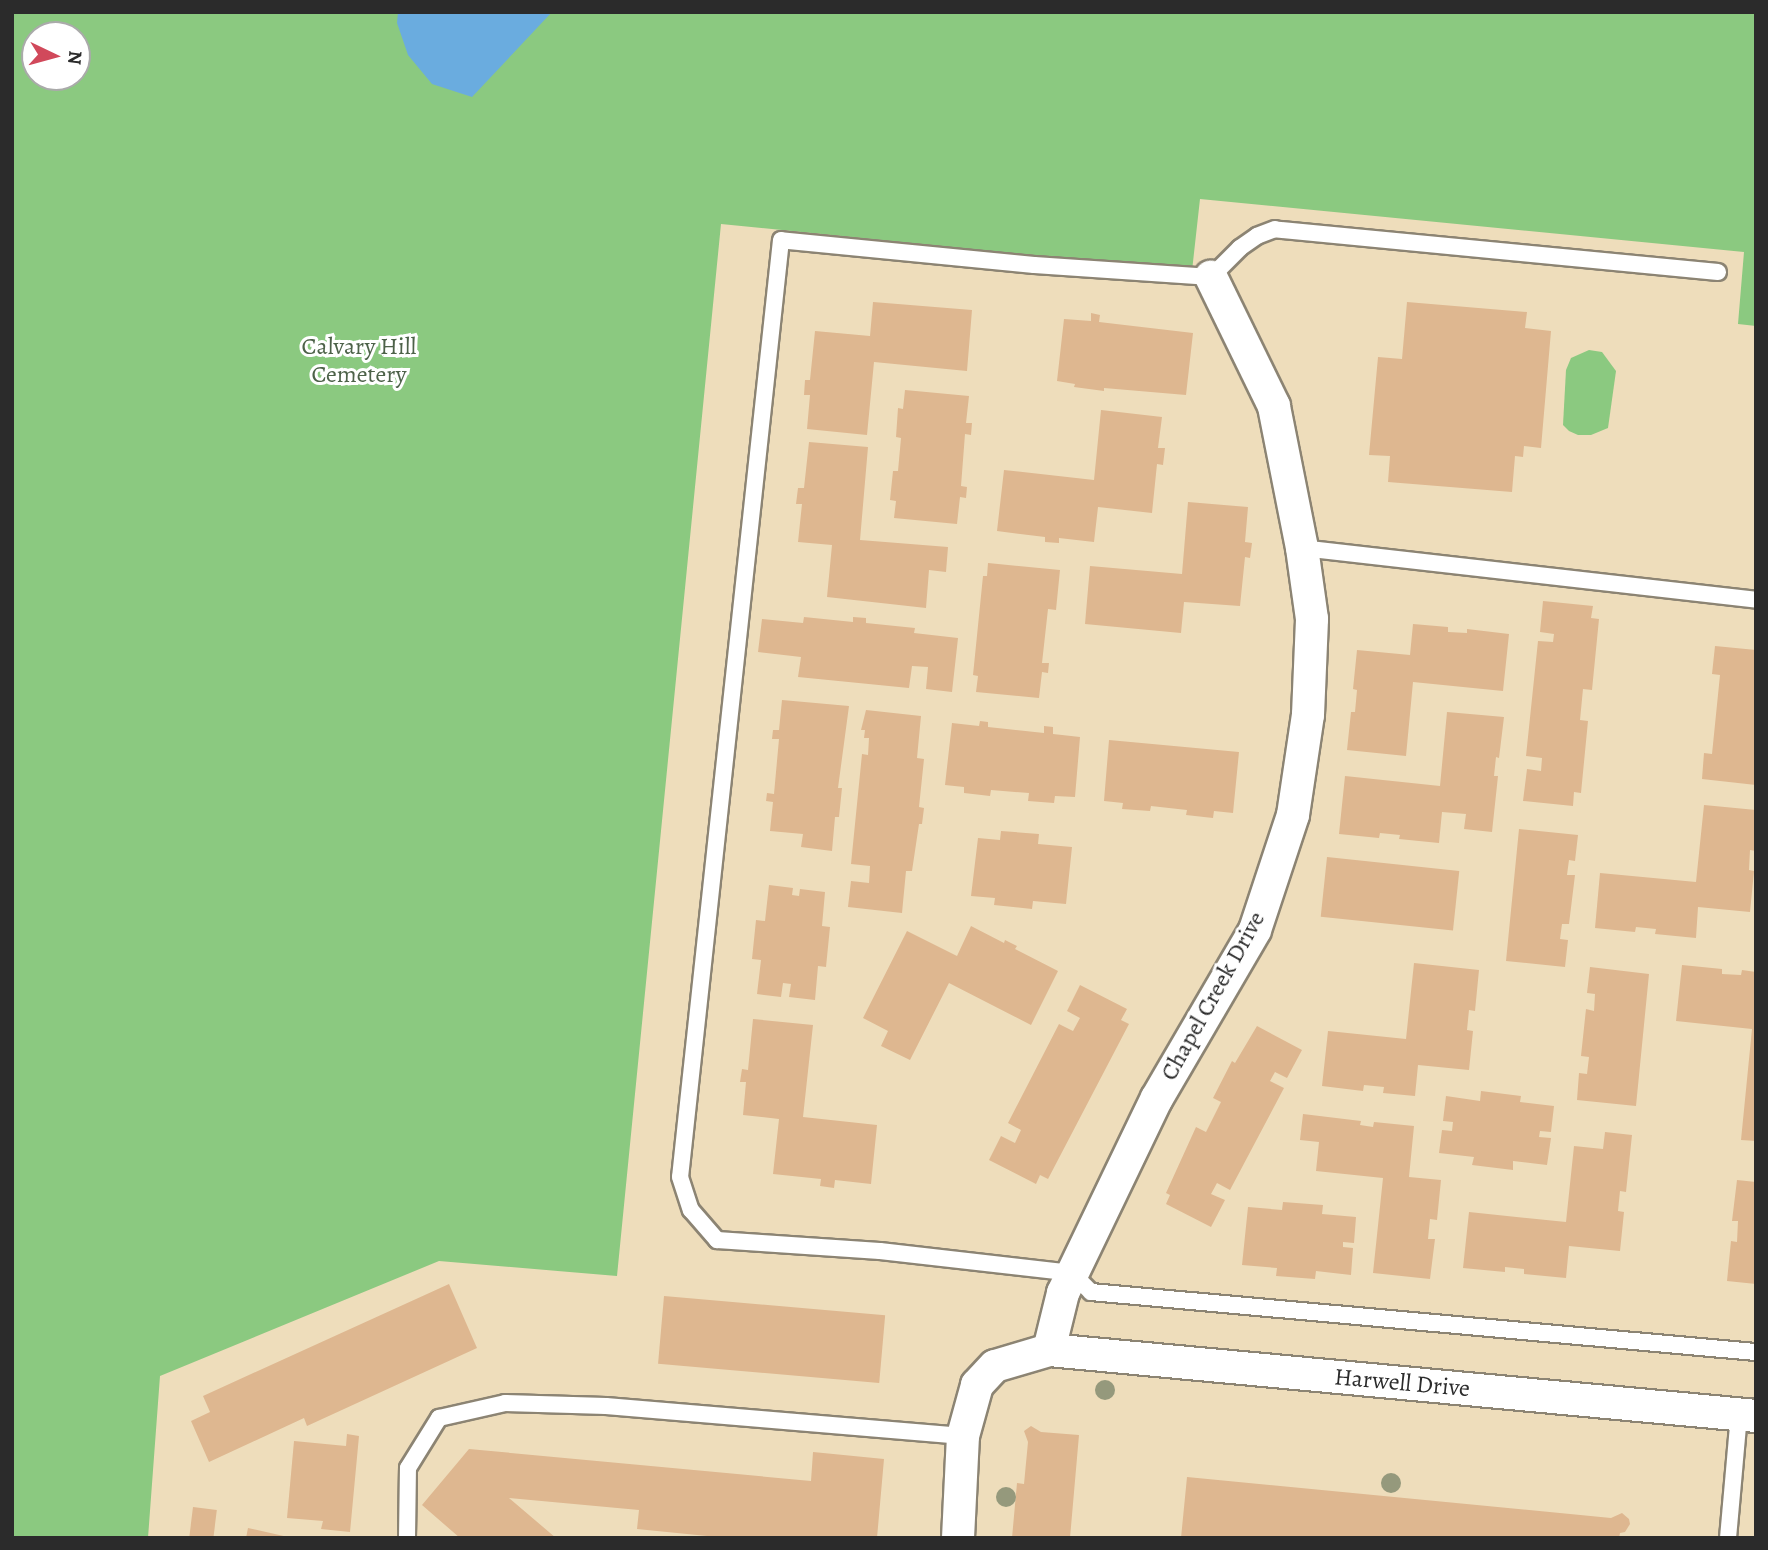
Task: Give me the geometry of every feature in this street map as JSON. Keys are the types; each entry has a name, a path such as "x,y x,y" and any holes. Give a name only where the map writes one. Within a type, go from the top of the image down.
{"street":[{"name":"Chapel Creek Drive","path":"1049,1350 1063,1293 1157,1098 1255,930 1293,815 1308,715 1312,620 1302,548 1274,406 1211,277"},
{"name":"Harwell Drive","path":"1049,1350 1747,1415"},
{"path":"958,1538 962,1436 977,1385 995,1366 1049,1350"}],"lane":[{"path":"1718,272 1275,229 1257,236 1240,248 1211,277 1034,265 781,240 680,1177 691,1210 717,1240 880,1251 1072,1273 1091,1292 1756,1352"},
{"path":"1302,548 1756,600"},
{"path":"407,1538 408,1468 439,1418 505,1403 606,1406 962,1436"},
{"path":"1728,1538 1747,1415"}],"green space":[{"name":"Calvary Hill Cemetery","path":"12,12 1756,12 1756,326 1738,324 1744,252 1200,199 1192,271 721,224 617,1276 439,1261 160,1376 148,1538 12,1538"},
{"path":"1589,350 1602,352 1616,371 1608,428 1591,435 1578,435 1563,425 1566,370 1571,358"}],"water":[{"path":"398,12 552,12 472,97 432,84 408,55 397,23"}],"building":[{"path":"873,302 972,310 967,371 874,362 867,435 807,429 810,395 804,395 805,380 810,380 815,331 870,336"},
{"path":"1407,302 1527,312 1525,328 1551,331 1541,448 1524,446 1523,457 1515,456 1512,492 1388,482 1390,456 1369,455 1378,357 1402,359"},
{"path":"1091,313 1100,315 1099,322 1193,333 1186,395 1104,388 1104,391 1074,387 1075,384 1057,381 1064,319 1091,321"},
{"path":"905,390 969,396 966,423 972,423 971,435 965,434 961,486 967,487 966,498 960,497 957,524 894,518 896,501 890,500 893,471 898,471 901,438 896,437 898,408 903,409"},
{"path":"1101,410 1162,417 1158,448 1165,448 1163,465 1157,464 1152,513 1098,507 1094,542 1059,538 1059,543 1045,542 1045,537 997,531 1004,470 1094,480"},
{"path":"809,442 868,447 860,540 948,547 946,572 929,570 926,608 827,597 832,545 798,542 802,504 796,504 798,488 804,488"},
{"path":"1188,502 1248,507 1245,542 1252,543 1250,558 1245,557 1240,606 1184,602 1181,633 1085,624 1090,566 1182,574"},
{"path":"988,563 1060,570 1056,610 1048,609 1042,663 1049,663 1048,673 1042,672 1039,698 976,692 978,676 973,675 983,576 987,576"},
{"path":"1543,601 1593,606 1591,618 1599,619 1592,690 1583,689 1580,720 1588,721 1581,793 1574,792 1573,806 1523,801 1527,769 1541,771 1542,758 1526,756 1538,641 1553,642 1554,634 1540,632"},
{"path":"804,617 853,622 853,617 866,618 866,623 915,628 914,633 958,638 952,692 926,689 928,667 912,666 909,688 798,677 801,657 758,652 762,619 803,623"},
{"path":"1413,624 1448,627 1448,632 1467,633 1467,629 1509,634 1503,691 1413,682 1406,756 1347,750 1351,712 1355,712 1357,690 1353,689 1357,650 1410,655"},
{"path":"1715,646 1756,650 1756,785 1702,779 1704,753 1712,754 1720,675 1712,674"},
{"path":"782,700 849,706 838,788 842,788 839,817 835,817 832,851 801,847 803,834 770,831 773,802 766,801 767,793 774,794 779,739 772,739 773,730 779,730"},
{"path":"866,710 921,716 917,758 924,759 919,807 924,808 912,871 906,871 902,913 848,907 851,881 869,883 870,866 851,864 862,754 868,755 869,738 864,738 865,730 861,730"},
{"path":"1447,712 1504,717 1494,776 1498,776 1492,832 1464,829 1466,814 1442,812 1439,843 1399,839 1400,835 1380,833 1379,838 1339,834 1345,776 1440,786"},
{"path":"980,721 988,722 988,727 1044,733 1044,726 1053,727 1053,734 1080,737 1075,797 1055,796 1054,803 1028,801 1029,793 991,790 990,796 964,793 964,787 945,785 952,723 979,726"},
{"path":"1109,740 1239,752 1233,813 1214,811 1213,818 1186,815 1187,810 1151,806 1150,811 1122,809 1123,803 1104,801"},
{"path":"1704,805 1756,810 1756,851 1750,850 1749,870 1754,871 1750,912 1698,907 1696,938 1655,934 1656,929 1636,927 1635,932 1595,928 1600,873 1696,882"},
{"path":"1519,829 1578,835 1575,861 1569,860 1567,875 1575,875 1569,924 1562,924 1560,939 1568,940 1565,967 1506,961"},
{"path":"1001,831 1039,834 1038,844 1072,847 1066,904 1033,901 1032,909 994,905 995,898 971,896 978,838 1000,840"},
{"path":"1327,857 1459,871 1453,931 1321,917"},
{"path":"769,885 793,888 792,895 799,896 800,889 825,892 822,926 830,927 826,967 818,966 815,1000 789,997 791,984 783,983 781,997 757,994 761,960 752,959 756,920 765,921"},
{"path":"971,926 1004,943 1005,940 1017,946 1015,949 1058,971 1031,1025 949,983 910,1060 881,1046 888,1031 863,1018 907,931 957,956"},
{"path":"1414,963 1479,970 1475,1011 1469,1010 1467,1030 1473,1031 1469,1070 1418,1065 1415,1096 1383,1093 1384,1087 1364,1085 1363,1091 1322,1086 1328,1031 1406,1039"},
{"path":"1682,965 1722,969 1722,974 1741,975 1742,970 1756,972 1756,1141 1741,1140 1752,1029 1676,1021"},
{"path":"1590,967 1649,974 1636,1106 1577,1100 1579,1073 1587,1074 1589,1057 1581,1056 1586,1009 1594,1011 1595,994 1587,993"},
{"path":"1080,985 1127,1009 1121,1020 1129,1024 1048,1179 1040,1175 1036,1184 989,1160 1001,1136 1015,1143 1021,1130 1008,1123 1059,1024 1073,1031 1080,1018 1067,1011"},
{"path":"753,1019 813,1025 803,1117 877,1125 871,1184 835,1180 834,1188 820,1186 821,1179 773,1174 779,1119 743,1115 746,1082 740,1082 742,1069 748,1070"},
{"path":"1257,1026 1302,1050 1287,1078 1275,1072 1270,1081 1284,1088 1230,1190 1217,1183 1211,1194 1225,1200 1211,1227 1166,1204 1170,1195 1166,1193 1196,1127 1206,1132 1221,1102 1213,1098 1232,1061 1235,1063"},
{"path":"1481,1091 1521,1096 1520,1102 1554,1106 1551,1132 1540,1131 1539,1137 1551,1138 1547,1165 1513,1161 1513,1170 1472,1165 1474,1157 1439,1153 1442,1130 1452,1131 1453,1122 1443,1121 1446,1096 1480,1101"},
{"path":"1303,1114 1361,1121 1360,1125 1373,1127 1374,1122 1414,1126 1409,1177 1441,1180 1437,1220 1430,1219 1428,1239 1435,1239 1430,1279 1373,1273 1383,1178 1316,1171 1319,1142 1300,1140"},
{"path":"1605,1132 1632,1135 1626,1192 1620,1191 1618,1211 1624,1212 1620,1251 1569,1246 1566,1278 1524,1274 1524,1269 1505,1267 1505,1272 1463,1268 1469,1212 1566,1222 1574,1146 1603,1149"},
{"path":"1737,1180 1756,1182 1756,1284 1727,1281 1731,1241 1737,1242 1738,1221 1732,1221"},
{"path":"1283,1202 1323,1205 1322,1214 1356,1217 1354,1243 1343,1242 1343,1247 1353,1248 1351,1275 1316,1271 1315,1279 1276,1276 1277,1268 1242,1265 1248,1207 1282,1210"},
{"path":"449,1284 477,1348 307,1426 304,1418 209,1462 191,1421 210,1412 203,1396"},
{"path":"664,1296 885,1315 879,1383 658,1364"},
{"path":"1031,1426 1041,1432 1079,1435 1070,1538 1012,1538 1017,1483 1024,1484 1028,1442 1024,1431"},
{"path":"347,1434 359,1436 350,1532 321,1529 323,1521 287,1518 294,1441 346,1446"},
{"path":"469,1449 811,1481 813,1452 884,1459 877,1538 727,1538 637,1529 639,1510 509,1498 556,1538 460,1538 422,1505"},
{"path":"1187,1477 1611,1518 1622,1513 1629,1519 1630,1524 1625,1532 1620,1533 1619,1538 1181,1538"},
{"path":"193,1507 217,1510 213,1538 189,1538"},
{"path":"248,1528 288,1537 288,1538 246,1538"}]}
